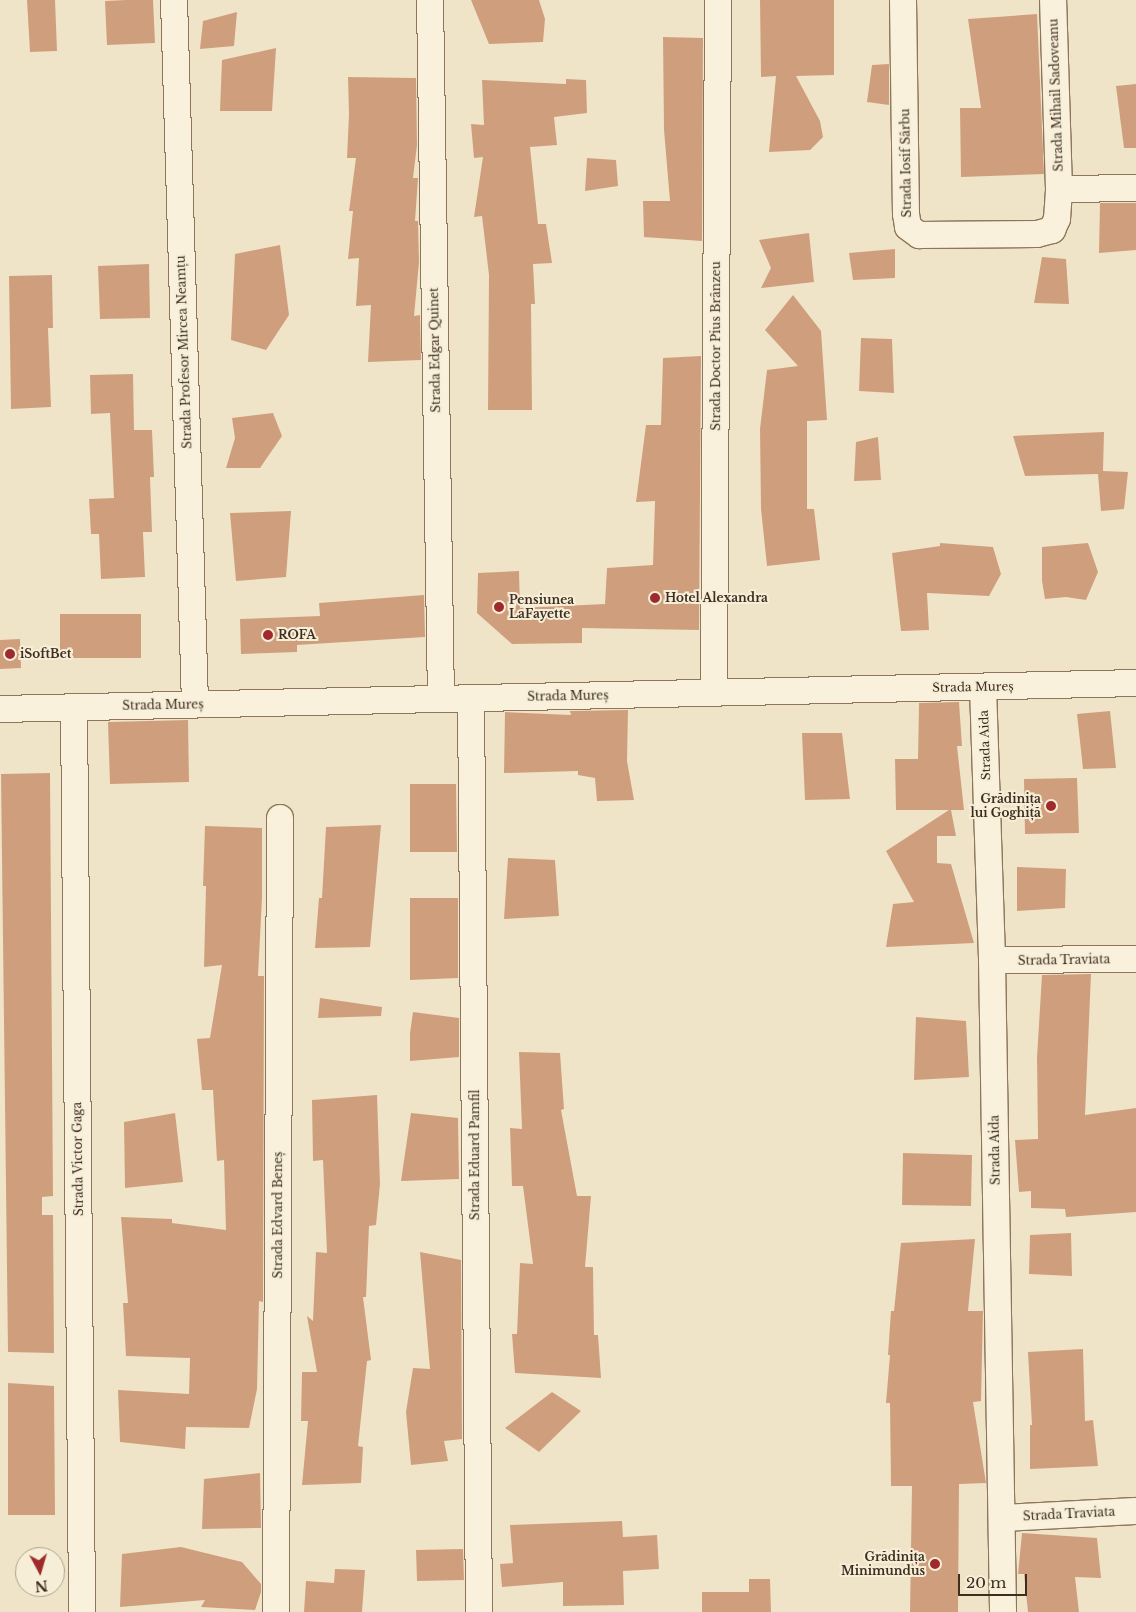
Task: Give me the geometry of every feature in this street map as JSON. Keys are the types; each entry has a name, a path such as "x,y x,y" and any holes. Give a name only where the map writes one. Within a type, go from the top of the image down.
{"street":[{"name":"Strada Profesor Mircea Neamțu","path":"174,0 194,704"},
{"name":"Strada Edgar Quinet","path":"430,0 441,699"},
{"name":"Strada Doctor Pius Brânzeu","path":"714,692 718,0"},
{"name":"Strada Iosif Sârbu","path":"903,0 906,214 908,227 919,235 1036,234 1052,230 1057,219 1059,189"},
{"name":"Strada Mihail Sadoveanu","path":"1053,0 1059,189"},
{"path":"1059,189 1136,188"},
{"name":"Strada Mureș","path":"0,709 1136,683"},
{"name":"Strada Aida","path":"983,687 992,960 1002,1612"},
{"name":"Strada Eduard Pamfil","path":"471,698 478,1612"},
{"name":"Strada Victor Gaga","path":"74,707 82,1612"},
{"name":"Strada Edvard Beneș","path":"276,1612 280,818"},
{"name":"Strada Traviata","path":"992,960 1136,959"},
{"name":"Strada Traviata","path":"1002,1518 1136,1511"}],"building":[{"path":"27,0 55,0 57,51 30,52"},
{"path":"153,0 155,43 107,45 105,1"},
{"path":"471,0 539,0 545,19 543,42 489,44"},
{"path":"760,0 834,0 834,75 796,76 820,121 823,137 810,150 769,152 776,76 761,77"},
{"path":"237,12 234,46 200,49 203,21"},
{"path":"1037,14 1044,174 961,177 960,108 981,108 968,19"},
{"path":"663,37 703,38 702,241 644,237 643,201 670,201 664,130"},
{"path":"276,48 272,111 220,111 222,60"},
{"path":"889,64 889,105 867,102 872,65"},
{"path":"348,77 416,78 417,145 413,178 418,178 415,221 418,221 419,262 414,316 420,315 421,360 368,362 371,305 356,306 359,258 348,259 353,211 349,211 356,158 347,158"},
{"path":"566,79 586,80 587,113 554,117 557,145 530,147 538,224 546,224 552,263 533,264 535,304 531,304 532,410 488,410 489,275 482,216 474,217 483,157 474,158 471,124 484,125 482,80 566,84"},
{"path":"1136,84 1136,148 1124,148 1116,86"},
{"path":"587,158 616,160 618,186 585,191"},
{"path":"1100,203 1136,203 1136,250 1099,253"},
{"path":"809,233 814,282 761,288 771,268 759,240"},
{"path":"280,245 289,315 266,350 231,340 235,254"},
{"path":"895,249 895,278 853,280 849,253"},
{"path":"1042,257 1066,259 1069,304 1034,303"},
{"path":"149,264 150,318 100,319 98,266"},
{"path":"52,275 53,328 48,328 51,407 11,409 9,276"},
{"path":"793,295 821,331 827,420 807,421 807,509 814,509 820,560 767,566 761,509 760,429 767,370 798,366 765,330"},
{"path":"861,338 892,339 894,393 859,391"},
{"path":"701,356 699,630 582,628 582,643 512,644 477,613 478,573 519,571 520,608 605,604 607,568 653,565 655,501 636,502 646,425 661,425 663,358"},
{"path":"133,374 134,430 152,430 154,477 150,477 152,532 143,532 145,577 101,579 99,534 91,534 89,499 114,498 110,413 91,414 90,375"},
{"path":"273,413 282,436 260,468 226,468 235,438 232,418"},
{"path":"1104,432 1103,471 1128,472 1124,509 1101,511 1098,474 1025,476 1013,436"},
{"path":"878,437 881,480 854,481 856,442"},
{"path":"291,511 286,577 236,581 230,513"},
{"path":"940,543 993,547 1001,574 989,596 927,593 929,630 901,631 892,553 940,546"},
{"path":"1088,543 1098,572 1086,600 1066,597 1045,599 1042,581 1042,547"},
{"path":"424,595 425,637 297,645 297,652 241,654 240,619 320,616 319,603"},
{"path":"60,614 141,614 141,658 60,658"},
{"name":"iSoftBet","path":"20,639 21,668 0,669 0,640"},
{"path":"959,702 962,746 957,746 964,810 951,810 956,836 937,836 937,863 951,864 974,943 886,947 893,904 914,902 886,851 949,810 896,810 895,759 918,759 919,703"},
{"path":"628,710 627,761 634,800 597,801 595,778 578,775 578,771 504,773 505,712 571,715 570,711"},
{"path":"1110,711 1116,768 1083,769 1077,714"},
{"path":"188,720 189,782 110,784 108,722"},
{"path":"802,733 842,733 850,799 805,800"},
{"path":"50,773 53,1196 42,1197 42,1215 53,1215 54,1353 8,1352 1,774"},
{"name":"Grădinița lui Goghiță","path":"1077,778 1079,833 1025,834 1024,779"},
{"path":"410,784 456,784 457,852 410,852"},
{"path":"381,825 370,947 315,948 319,898 322,898 326,827"},
{"path":"205,826 262,828 262,898 258,976 264,976 263,1302 259,1301 257,1389 249,1428 186,1427 185,1449 120,1442 118,1390 189,1394 190,1358 126,1356 123,1303 128,1303 121,1217 172,1219 172,1223 226,1230 224,1160 217,1161 213,1090 202,1090 197,1039 210,1038 222,965 204,967 206,886 203,886"},
{"path":"508,858 555,860 559,916 504,919"},
{"path":"1017,867 1066,869 1065,908 1017,911"},
{"path":"410,898 458,898 458,978 410,980"},
{"path":"1091,974 1085,1115 1136,1108 1136,1212 1066,1217 1065,1209 1031,1208 1031,1191 1019,1192 1015,1140 1038,1139 1037,1057 1042,975"},
{"path":"320,998 382,1007 381,1016 318,1018"},
{"path":"413,1012 459,1018 459,1057 410,1061 410,1033"},
{"path":"916,1017 966,1021 969,1077 914,1080"},
{"path":"519,1052 560,1053 564,1109 561,1110 577,1196 591,1196 585,1267 593,1267 594,1335 598,1335 601,1378 515,1373 512,1334 517,1334 520,1263 533,1264 523,1186 512,1186 510,1128 522,1129"},
{"path":"377,1095 380,1184 376,1225 369,1226 366,1297 363,1297 371,1360 367,1361 358,1446 363,1447 361,1483 302,1485 308,1421 301,1421 302,1372 317,1372 307,1316 313,1321 316,1252 327,1253 323,1160 313,1161 312,1100"},
{"path":"175,1113 183,1182 125,1188 124,1122"},
{"path":"411,1113 458,1118 459,1179 401,1181"},
{"path":"903,1153 972,1155 971,1206 902,1205"},
{"path":"1071,1233 1072,1276 1029,1274 1030,1235"},
{"path":"975,1239 968,1311 983,1311 981,1401 973,1402 986,1483 959,1484 958,1612 910,1612 912,1486 891,1486 890,1403 886,1403 891,1311 894,1311 901,1243"},
{"path":"420,1252 461,1260 462,1439 444,1441 448,1461 411,1465 406,1412 413,1368 430,1369"},
{"path":"1083,1349 1085,1421 1093,1420 1098,1466 1030,1469 1030,1425 1032,1425 1028,1352"},
{"path":"8,1383 54,1386 55,1515 8,1515"},
{"path":"552,1392 581,1411 539,1452 505,1428"},
{"path":"260,1473 261,1528 202,1529 204,1479"},
{"path":"622,1521 623,1537 657,1535 659,1569 623,1571 624,1605 563,1606 563,1582 502,1587 500,1564 513,1563 510,1525"},
{"path":"1022,1533 1097,1538 1101,1578 1075,1577 1079,1612 1028,1612 1024,1574 1018,1574"},
{"path":"181,1547 242,1562 261,1584 261,1592 255,1610 201,1607 205,1600 120,1607 122,1554"},
{"path":"463,1549 464,1580 417,1581 416,1550"},
{"path":"335,1569 365,1570 362,1612 304,1612 306,1581 334,1583"},
{"path":"749,1579 770,1579 771,1612 702,1612 702,1592 749,1592"}],"place":[{"name":"Hotel Alexandra","path":"655,598"},
{"name":"Pensiunea LaFayette","path":"499,607"},
{"name":"ROFA","path":"268,635"},
{"name":"iSoftBet","path":"10,654"},
{"name":"Grădinița lui Goghiță","path":"1051,806"},
{"name":"Grădinița Minimundus","path":"935,1564"}]}
